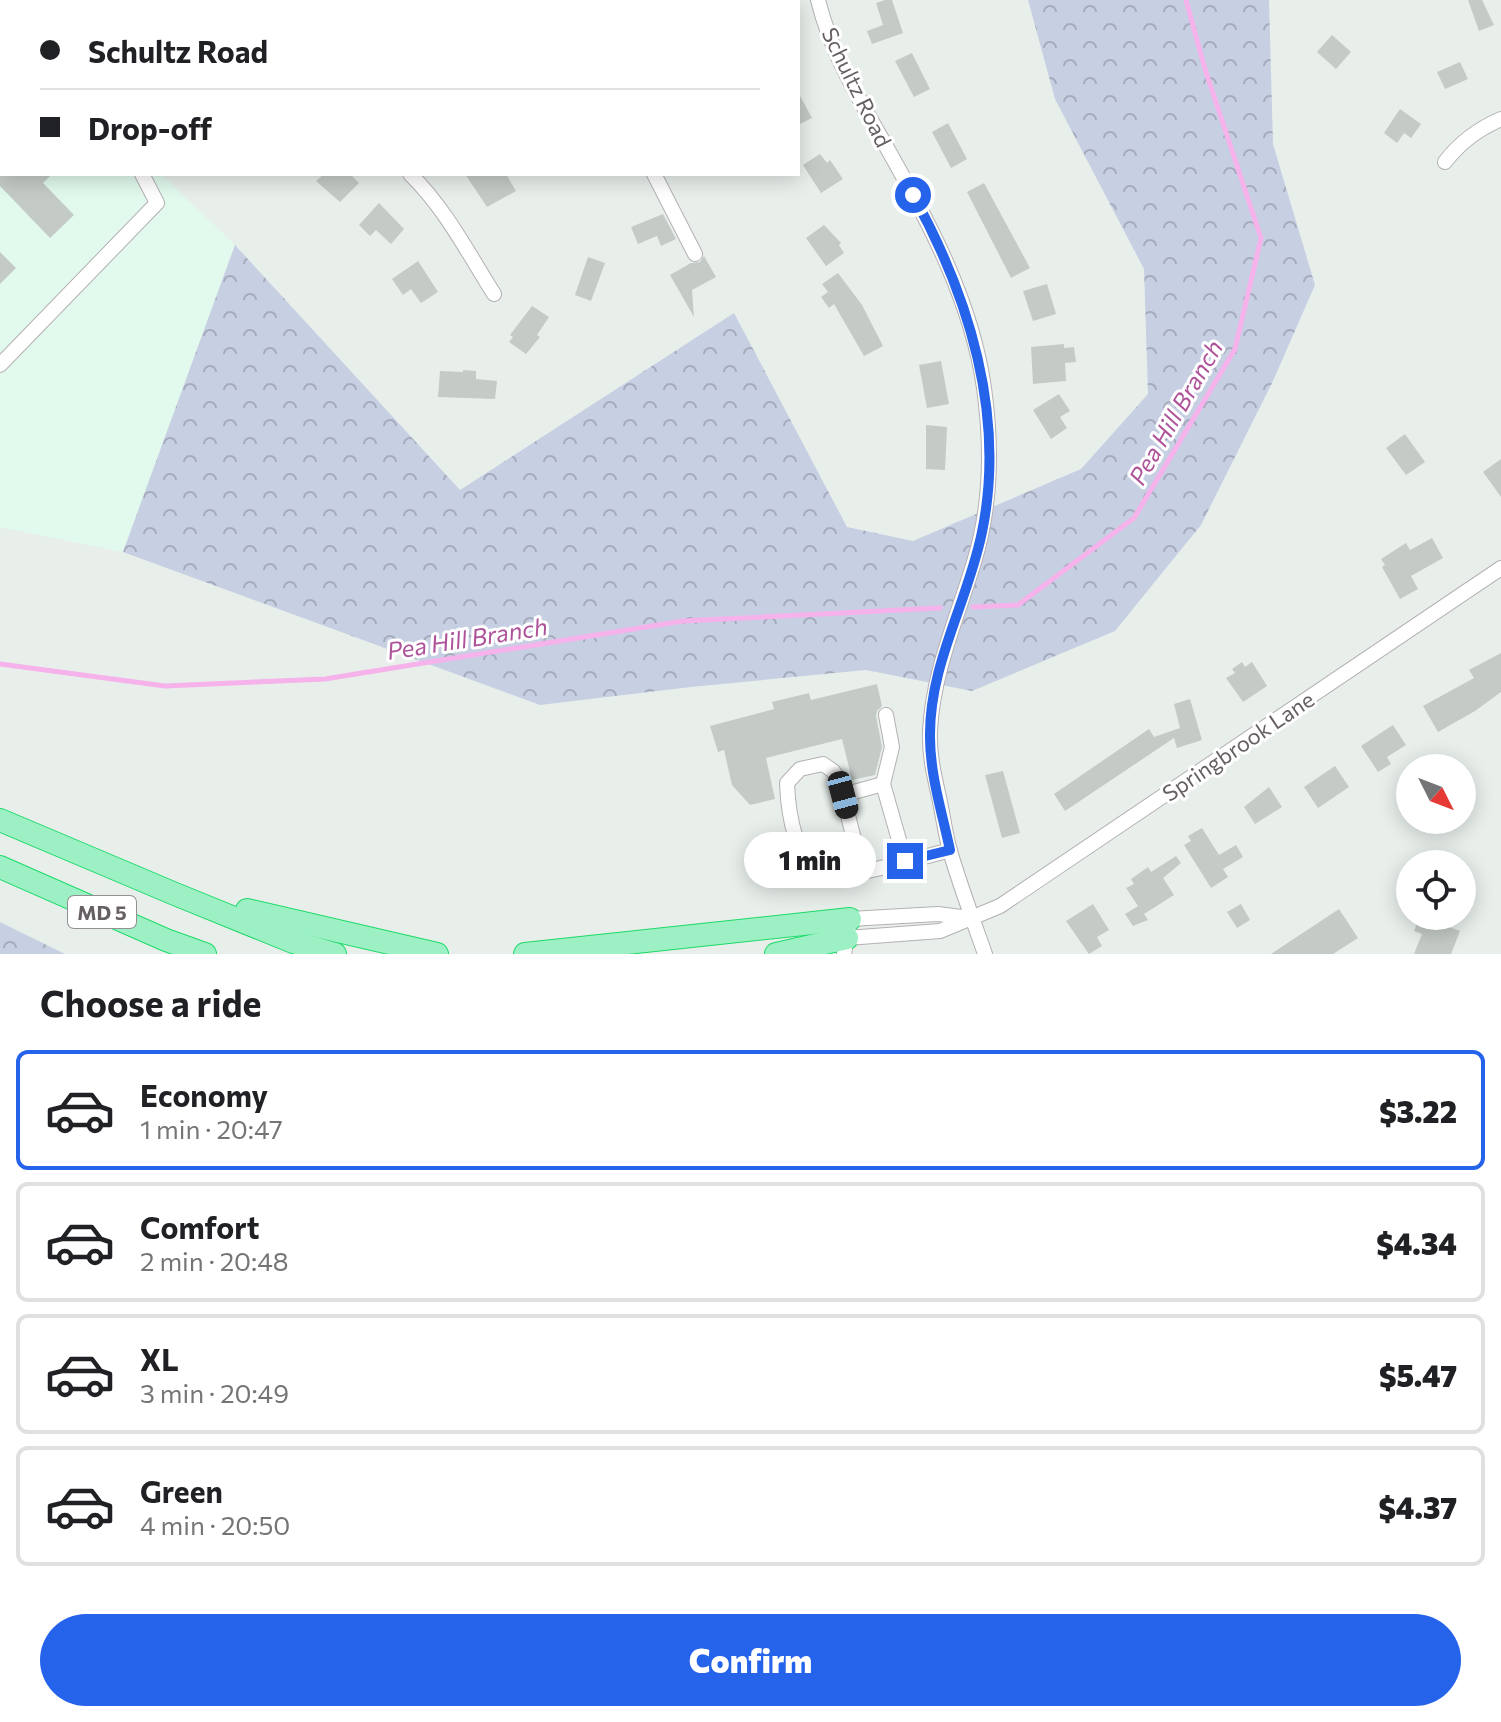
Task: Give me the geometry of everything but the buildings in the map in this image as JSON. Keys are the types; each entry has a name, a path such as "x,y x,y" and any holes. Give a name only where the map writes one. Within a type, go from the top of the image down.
{"highway":[{"name":"MD 5","path":"0,820 293,942 335,954"},
{"name":"MD 5","path":"0,867 205,954"},
{"path":"175,894 437,954"},
{"path":"525,954 847,937"},
{"path":"776,954 847,937"}],"street":[{"name":"Schultz Road","path":"818,0 847,76 934,232 974,343 984,389 988,475 982,532 935,682 930,735 935,782 950,850 985,954"},
{"path":"1445,162 1458,145 1501,119"},
{"path":"0,365 157,203 143,176"},
{"path":"412,176 446,219 494,294"},
{"path":"655,176 695,254"},
{"name":"Springbrook Lane","path":"973,918 1000,906 1501,568"},
{"path":"886,715 892,747 883,784 905,861"},
{"path":"862,871 839,780 823,764 800,769 787,783 794,823 806,860 824,875 862,871 950,850"},
{"path":"843,795 883,784"},
{"path":"847,937 938,914 973,918"}],"shaded area":[{"path":"0,176 163,176 235,245 123,552 0,527"}],"green space":[{"path":"1028,0 1269,0 1273,144 1315,285 1273,381 1201,525 1115,631 972,691 866,670 540,705 123,552 235,245 460,490 734,313 847,527 913,541 1081,469 1148,394 1144,269 1055,99"},
{"path":"0,922 65,954 0,954"}],"waterway":[{"name":"Pea Hill Branch","path":"973,607 1018,605 1134,518 1235,349 1261,238 1205,69 1186,0"},
{"name":"Pea Hill Branch","path":"0,664 165,686 325,679 683,621 940,608"}],"route":[{"path":"905,861 950,850 931,759 932,709 944,649 982,532 989,446 984,389 974,343 934,232 913,195"}]}
